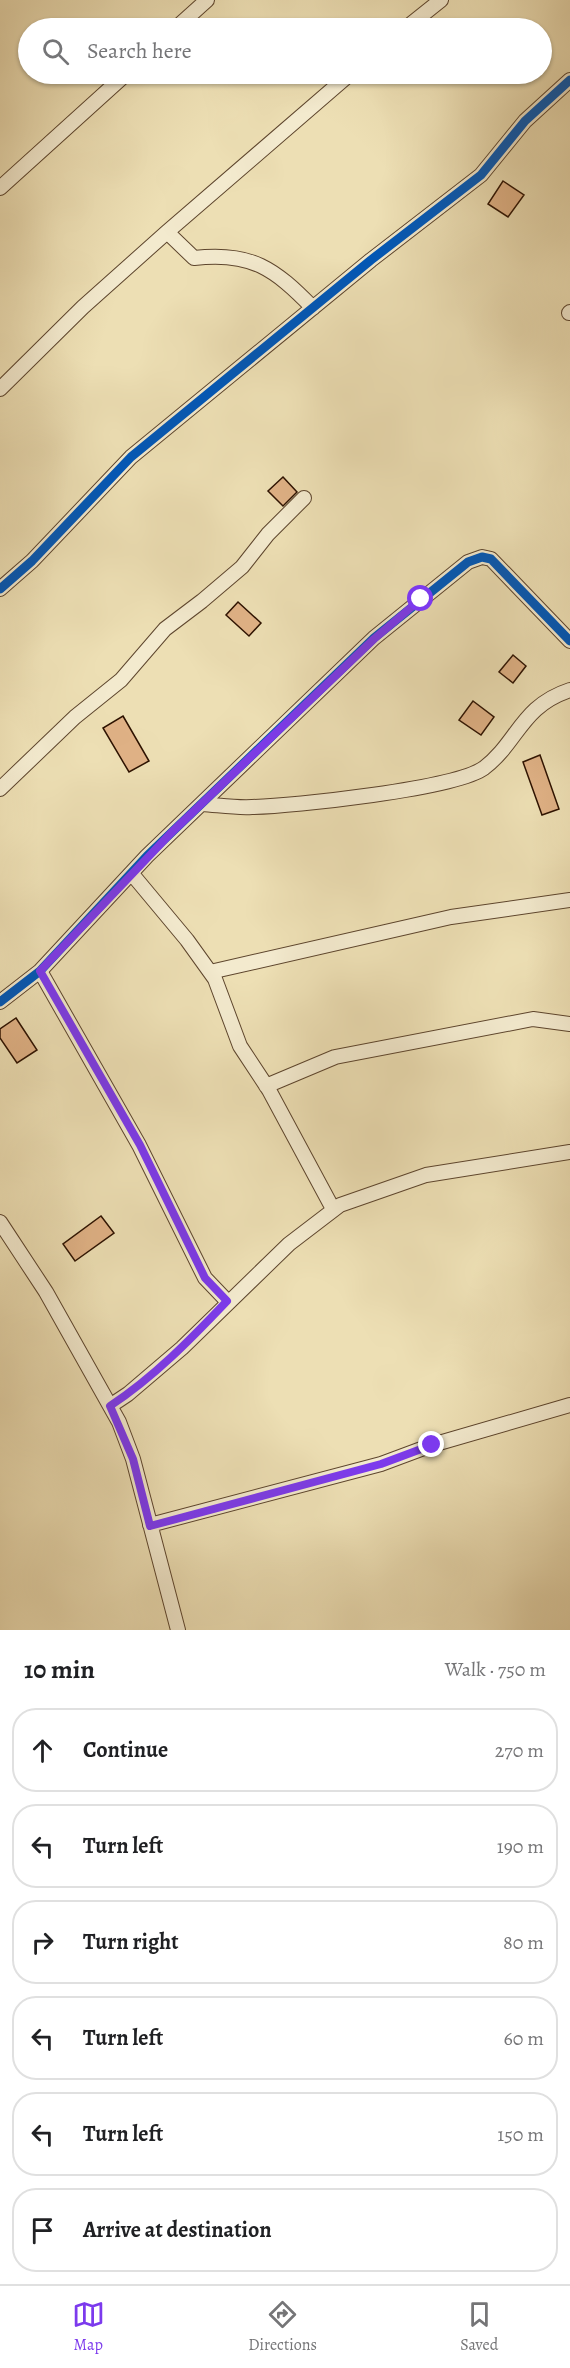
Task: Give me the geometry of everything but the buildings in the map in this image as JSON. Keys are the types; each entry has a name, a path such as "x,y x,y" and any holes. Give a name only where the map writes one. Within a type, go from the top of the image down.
{"street":[{"path":"187,18 207,0"},
{"path":"418,18 441,0"},
{"path":"0,589 56,537 131,457 312,308 481,175 525,121 570,80"},
{"path":"0,188 115,84"},
{"path":"0,389 83,308 166,232 338,84"},
{"path":"166,232 194,258 223,257 261,265 275,272 312,308"},
{"path":"0,789 75,717 121,680 165,629 242,567 268,534 304,498"},
{"path":"0,1002 40,971 202,804 374,639 468,562 482,557 491,559 570,641"},
{"path":"202,804 250,807 305,803 411,788 465,777 482,769 493,760 533,710 557,694 570,690"},
{"path":"132,874 187,940 215,980 240,1046 266,1086 333,1209"},
{"path":"210,972 451,917 570,900"},
{"path":"40,971 140,1145 205,1278 227,1301"},
{"path":"266,1086 335,1057 533,1019 570,1024"},
{"path":"110,1406 128,1394 182,1348 227,1301 289,1244 333,1209 370,1193 426,1175 570,1152"},
{"path":"0,1222 46,1292 110,1406 133,1459 178,1630"},
{"path":"150,1526 381,1464 432,1445 570,1405"}],"cycle path":[{"path":"0,589 32,561 131,457 371,260 481,175 525,121 570,80"},
{"path":"0,1002 40,971 147,856 374,638 468,562 482,557 491,559 570,641"}],"route":[{"path":"421,599 374,639 147,856 63,949 40,971 140,1145 205,1278 227,1301 182,1348 128,1394 110,1406 119,1422 133,1459 150,1526 381,1464 432,1445"}]}
